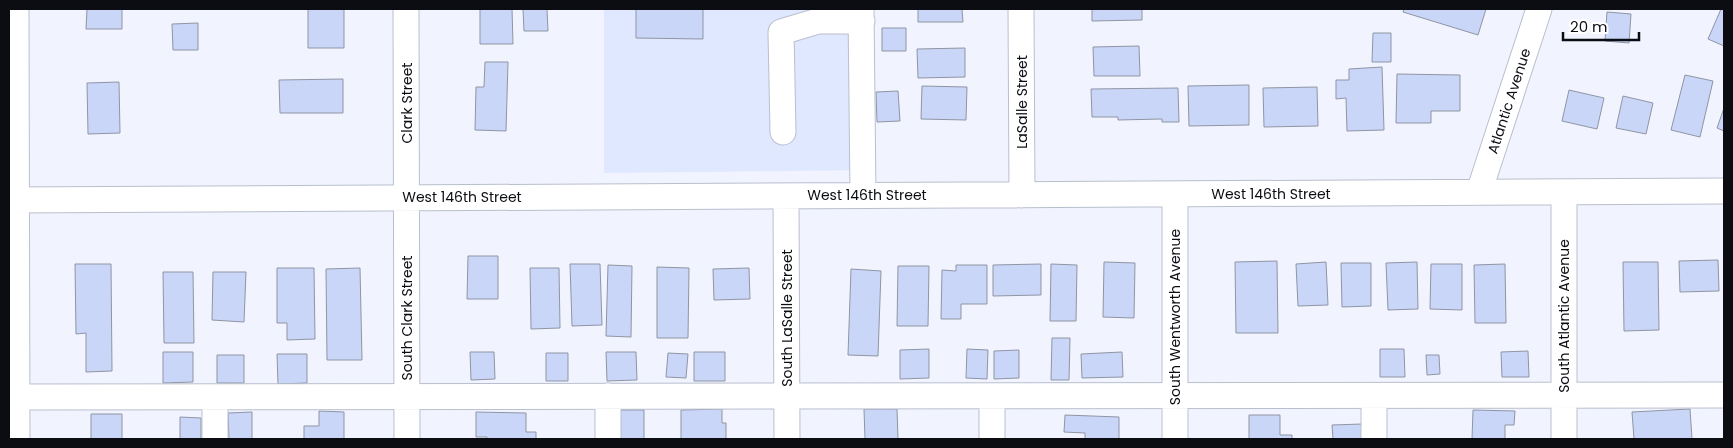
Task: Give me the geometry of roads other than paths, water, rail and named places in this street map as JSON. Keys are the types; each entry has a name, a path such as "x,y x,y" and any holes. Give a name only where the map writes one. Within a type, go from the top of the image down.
{"street":[{"path":"16,9 13,200 13,397 17,439"},
{"name":"Clark Street","path":"406,9 407,198"},
{"name":"LaSalle Street","path":"1021,9 1022,195"},
{"name":"Atlantic Avenue","path":"1479,192 1539,9"},
{"path":"783,132 781,32 818,21 861,15 864,196"},
{"name":"West 146th Street","path":"13,200 1724,191"},
{"name":"South Atlantic Avenue","path":"1564,192 1564,439"},
{"name":"South Wentworth Avenue","path":"1175,194 1175,439"},
{"name":"South LaSalle Street","path":"786,196 787,439"},
{"name":"South Clark Street","path":"407,198 407,439"},
{"path":"13,397 1724,395"},
{"path":"608,396 608,439"},
{"path":"992,396 992,439"},
{"path":"1374,396 1374,439"},
{"path":"215,397 215,439"}]}
